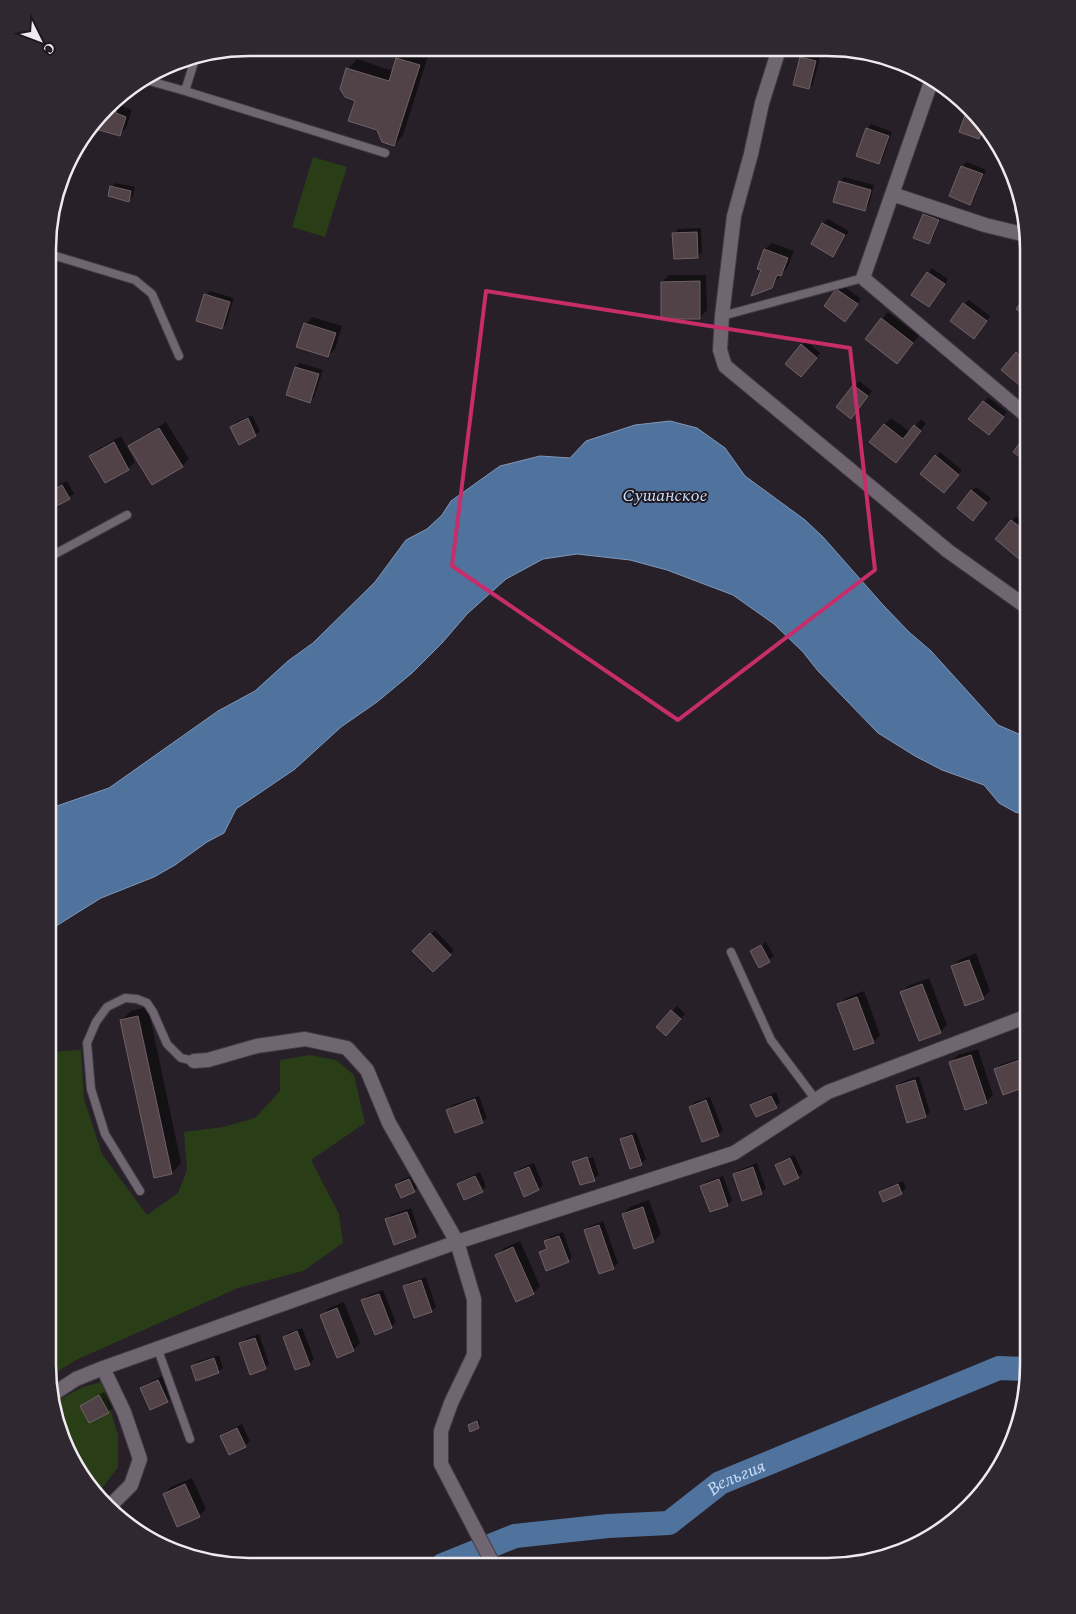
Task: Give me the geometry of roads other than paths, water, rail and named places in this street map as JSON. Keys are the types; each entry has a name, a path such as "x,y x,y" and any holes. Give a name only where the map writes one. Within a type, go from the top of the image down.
{"street":[{"path":"777,56 762,104 734,216 722,316 720,350 725,366 948,551 1020,602"},
{"path":"930,86 863,278 1020,410"},
{"path":"892,194 985,225 1019,234"},
{"path":"58,1391 76,1379 104,1368 457,1242 734,1153 828,1092 1020,1019"},
{"path":"194,1061 208,1060 257,1046 305,1039 347,1048 367,1070 389,1123 457,1242 474,1299 474,1355 451,1403 441,1431 441,1464 490,1558"},
{"path":"104,1368 124,1412 140,1459 132,1485 114,1502"}],"lane":[{"path":"185,91 193,64"},
{"path":"153,82 385,153"},
{"path":"56,256 135,280 152,294 179,356"},
{"path":"722,316 863,278"},
{"path":"56,554 127,515"},
{"path":"732,952 772,1040 816,1100"},
{"path":"140,1191 105,1134 91,1089 87,1043 96,1022 107,1006 125,998 136,999 147,1003 167,1044 181,1058 194,1061"},
{"path":"158,1350 190,1439"}],"water":[{"name":"Сушанское","path":"670,421 697,428 725,448 745,476 805,520 823,537 883,605 909,632 931,651 998,725 1020,735 1020,813 999,803 984,785 942,770 878,733 818,671 803,652 774,624 733,595 667,570 630,560 577,554 543,559 506,579 467,614 412,673 377,702 341,727 295,769 236,809 224,833 154,877 101,898 56,926 56,806 109,788 218,711 255,691 288,661 313,643 375,582 406,540 427,529 442,515 451,501 500,466 540,456 570,458 586,441 635,425"}],"waterway":[{"name":"Вельгия","path":"460,1558 515,1536 608,1526 669,1523 720,1483 999,1368 1020,1369"}]}
